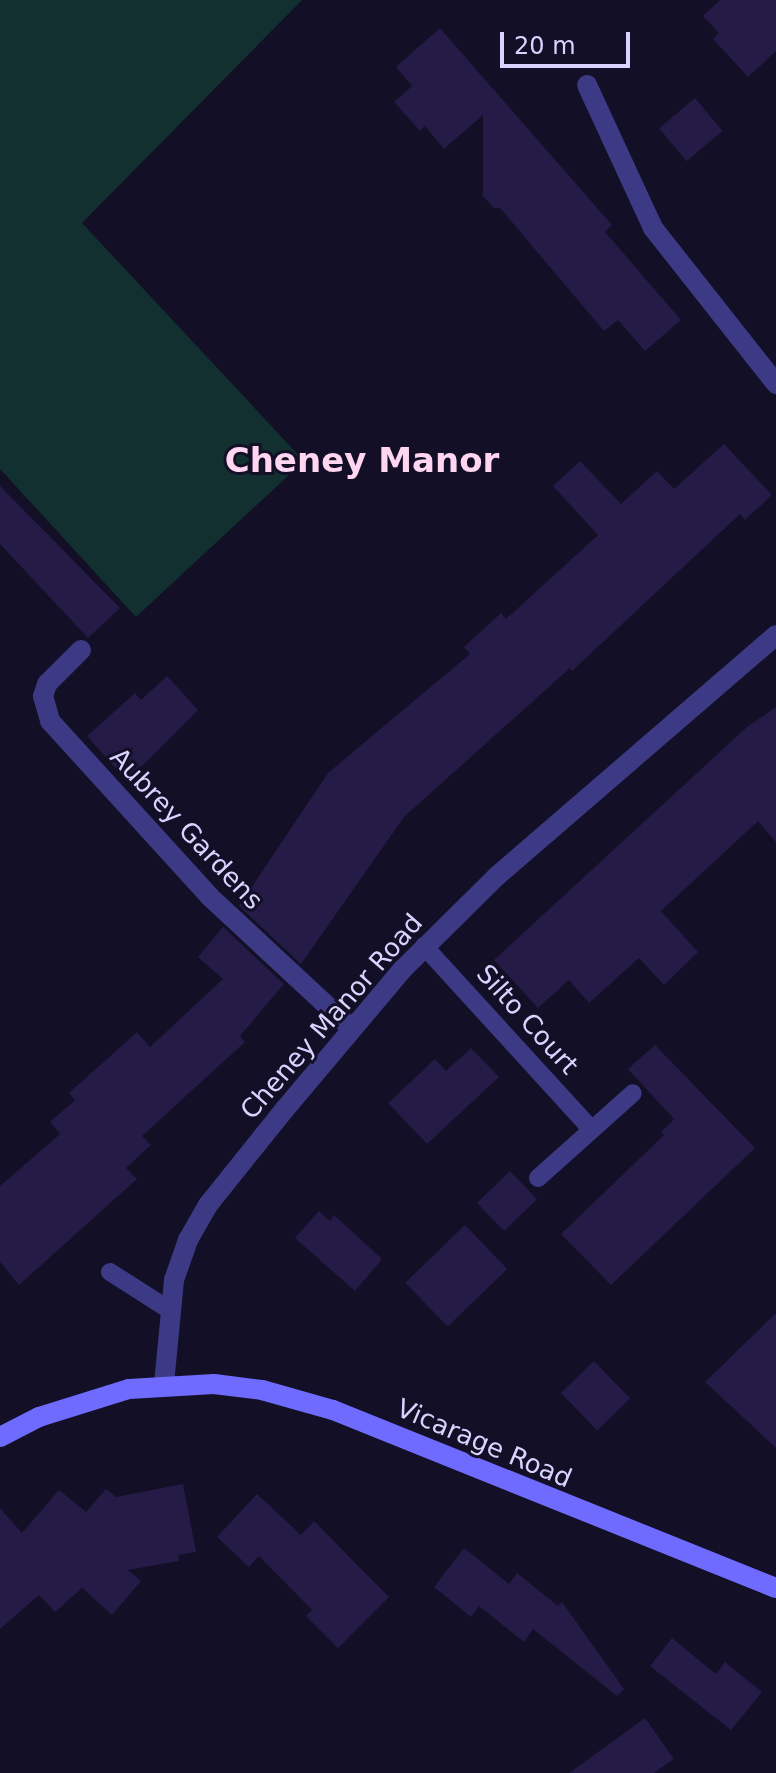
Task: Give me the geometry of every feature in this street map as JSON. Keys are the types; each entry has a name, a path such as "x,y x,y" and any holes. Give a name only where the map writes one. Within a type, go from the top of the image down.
{"main road":[{"path":"0,1437 95,1397 164,1384"},
{"name":"Vicarage Road","path":"164,1384 262,1390 333,1410 776,1588"}],"street":[{"path":"587,85 653,228 776,384"},
{"name":"Cheney Manor Road","path":"164,1384 179,1267 208,1205 424,946 557,822 776,635"},
{"name":"Aubrey Gardens","path":"81,650 47,684 43,696 50,721 209,896 352,1029"}],"lane":[{"name":"Silto Court","path":"424,946 591,1129"},
{"path":"538,1178 633,1093"},
{"path":"110,1272 171,1311"}],"green space":[{"path":"0,0 302,0 82,223 304,461 136,617 0,469"}],"building":[{"path":"720,0 776,0 776,51 748,77 713,39 719,33 703,16"},
{"path":"440,28 612,225 605,232 681,320 645,351 618,320 604,331 500,208 494,208 483,196 483,115 444,149 425,126 420,131 394,102 412,86 396,67"},
{"path":"695,98 723,131 687,161 659,128"},
{"path":"724,444 772,495 745,520 740,514 572,671 570,668 404,817 301,964 239,906 328,773 470,654 464,647 501,613 506,619 598,535 553,486 580,461 621,504 657,471 674,489"},
{"path":"0,486 120,608 88,638 0,544"},
{"path":"167,676 198,710 127,781 87,736 135,693 141,700"},
{"path":"776,707 776,842 758,821 661,911 698,952 664,985 639,958 589,1003 569,980 538,1008 494,960 747,727"},
{"path":"223,927 284,984 240,1036 245,1042 142,1136 151,1145 126,1168 137,1179 19,1285 0,1262 0,1186 60,1134 50,1122 75,1100 69,1093 137,1032 150,1047 223,979 198,957"},
{"path":"655,1045 755,1148 611,1285 561,1234 664,1135 661,1132 674,1119 628,1069"},
{"path":"471,1048 499,1077 427,1144 388,1103 435,1059 446,1071"},
{"path":"510,1171 537,1199 504,1231 477,1203"},
{"path":"319,1211 330,1221 334,1215 382,1259 355,1291 295,1238"},
{"path":"465,1225 507,1269 448,1327 405,1283"},
{"path":"776,1313 776,1448 705,1382"},
{"path":"594,1361 630,1398 597,1430 561,1393"},
{"path":"183,1484 196,1552 178,1555 179,1561 128,1570 141,1581 112,1615 82,1588 55,1612 39,1595 0,1629 0,1508 22,1533 59,1490 86,1512 106,1489 116,1497"},
{"path":"257,1494 301,1535 314,1521 389,1597 338,1648 306,1616 312,1610 259,1556 249,1567 217,1537"},
{"path":"464,1548 509,1584 517,1573 558,1606 562,1602 624,1689 617,1696 533,1629 524,1642 479,1606 471,1617 434,1587"},
{"path":"672,1638 716,1674 725,1662 762,1692 731,1730 650,1666"},
{"path":"645,1718 674,1759 654,1773 569,1773"}],"district":[{"name":"Cheney Manor","path":"362,461"}]}
